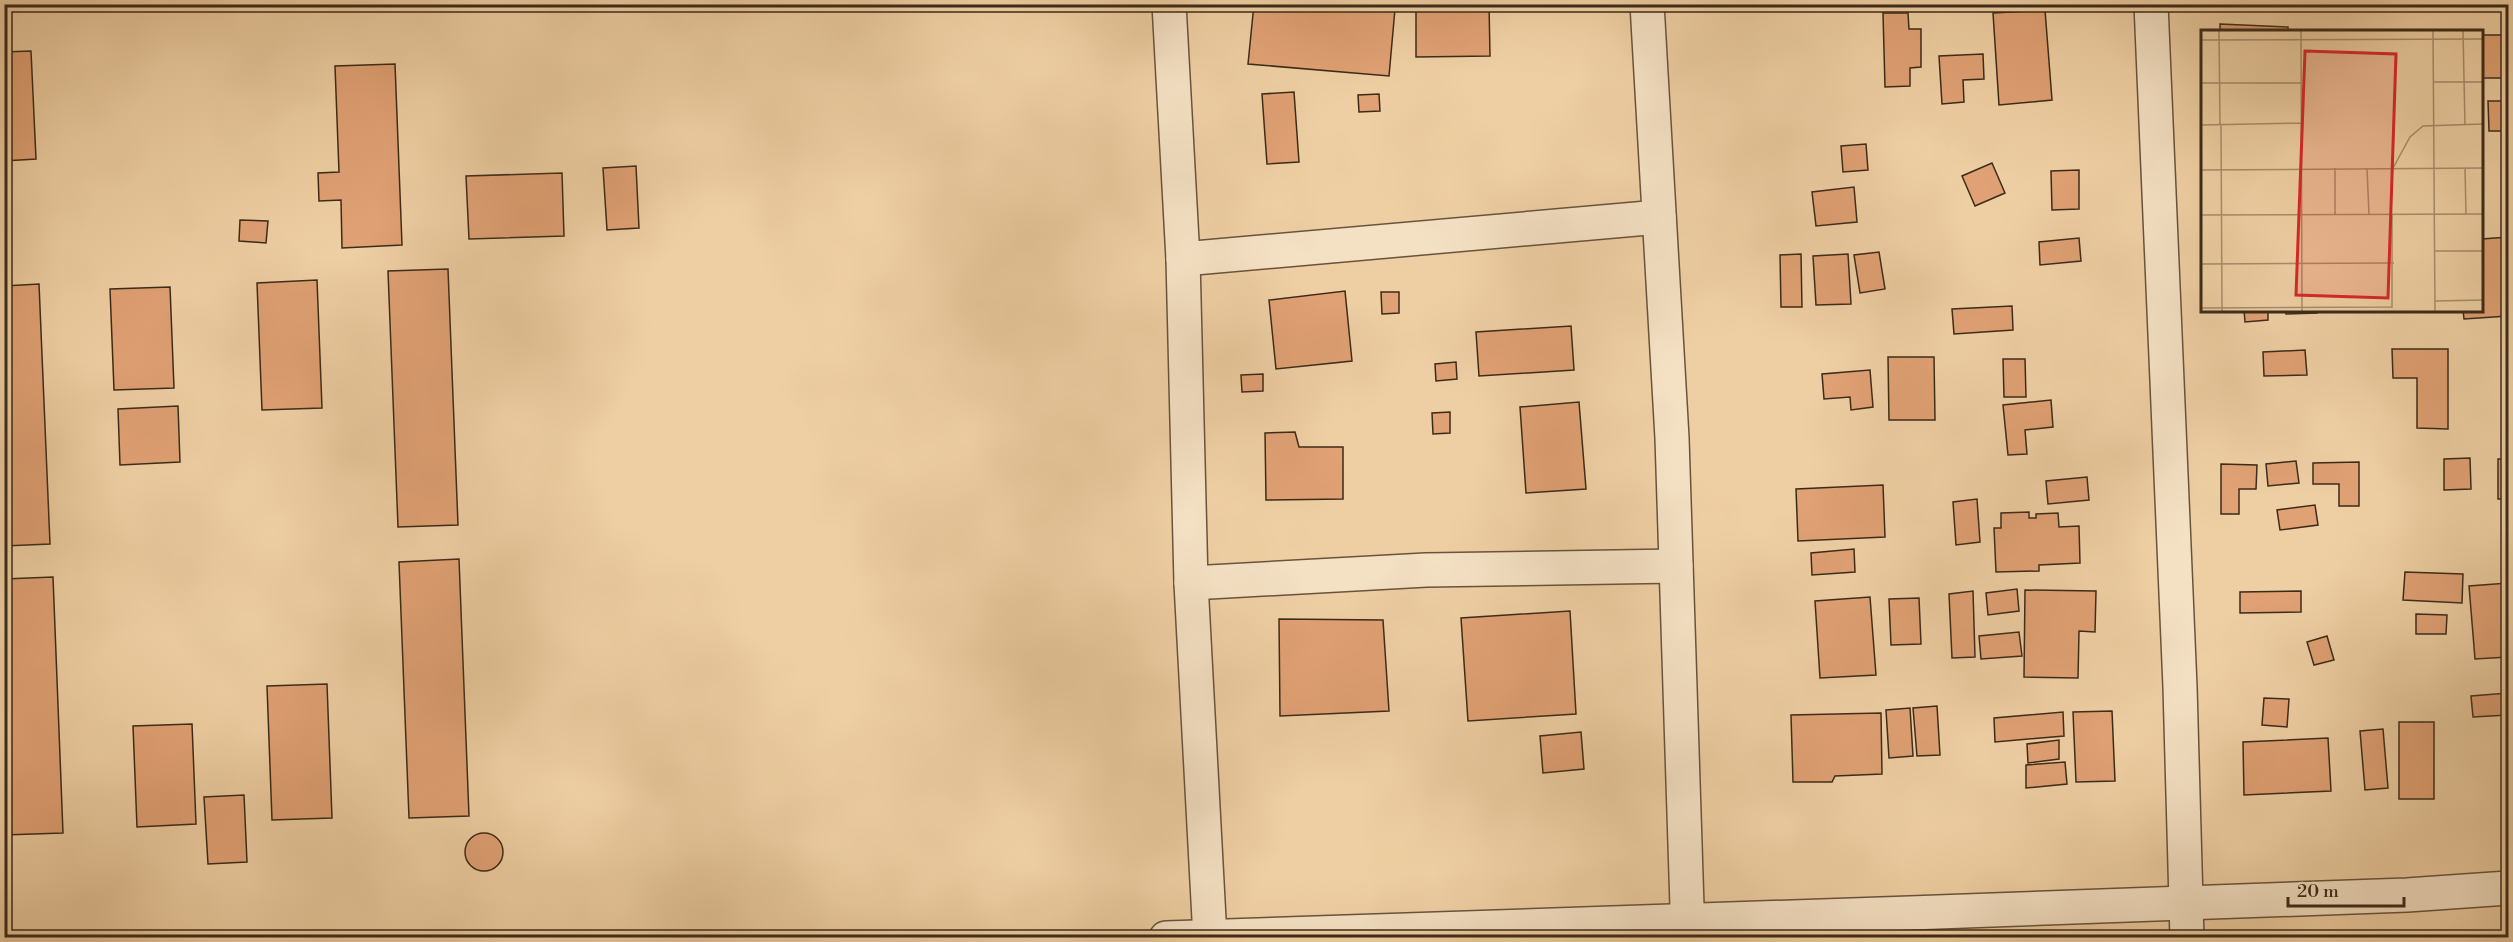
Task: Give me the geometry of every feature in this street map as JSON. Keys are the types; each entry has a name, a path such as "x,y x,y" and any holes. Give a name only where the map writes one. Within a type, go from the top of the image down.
{"street":[{"path":"1169,4 1183,259 1191,583 1210,936"},
{"path":"1647,4 1676,566 1688,928"},
{"path":"2151,4 2180,675 2187,938"},
{"path":"1183,259 1659,217"},
{"path":"1191,583 1426,570 1676,566"},
{"path":"1166,938 1688,928 2186,902 2407,895 2508,888"}],"building":[{"path":"1254,4 1339,4 1395,9 1389,76 1248,64"},
{"path":"1416,4 1489,4 1490,56 1416,57"},
{"path":"2422,4 2480,4 2481,6 2423,10"},
{"path":"2045,10 2052,100 1999,105 1993,13"},
{"path":"1883,13 1908,13 1909,29 1921,29 1921,67 1910,68 1910,86 1885,87"},
{"path":"2220,24 2288,27 2288,30 2220,30"},
{"path":"2483,35 2508,35 2508,78 2483,78"},
{"path":"31,51 36,159 4,161 4,52"},
{"path":"1983,54 1984,79 1963,80 1964,102 1942,104 1939,56"},
{"path":"395,64 402,245 342,248 341,200 319,201 318,173 339,172 335,66"},
{"path":"1294,92 1299,162 1267,164 1262,94"},
{"path":"1379,94 1380,111 1359,112 1358,95"},
{"path":"2488,101 2508,101 2508,131 2489,131"},
{"path":"1866,144 1868,170 1843,172 1841,146"},
{"path":"1992,163 2005,193 1975,206 1962,176"},
{"path":"636,166 639,228 607,230 603,168"},
{"path":"2079,170 2079,209 2052,210 2051,171"},
{"path":"562,173 564,236 469,239 466,176"},
{"path":"1854,187 1857,222 1816,226 1812,192"},
{"path":"240,220 268,221 266,243 239,241"},
{"path":"2508,237 2508,316 2464,319 2463,312 2483,312 2483,239"},
{"path":"2079,238 2081,261 2040,265 2039,242"},
{"path":"1879,252 1885,289 1860,293 1854,255"},
{"path":"1801,254 1802,307 1781,307 1780,255"},
{"path":"1848,254 1851,304 1816,305 1813,256"},
{"path":"448,269 458,525 398,527 388,271"},
{"path":"317,280 322,408 262,410 257,283"},
{"path":"39,284 50,544 4,546 4,286"},
{"path":"170,287 174,388 114,390 110,289"},
{"path":"1345,291 1352,361 1276,369 1269,300"},
{"path":"1381,292 1399,292 1399,313 1382,314"},
{"path":"2012,306 2013,330 1954,334 1952,309"},
{"path":"2244,312 2268,312 2268,320 2245,322"},
{"path":"2286,312 2317,312 2317,313 2286,314"},
{"path":"1571,326 1574,370 1479,376 1476,332"},
{"path":"2392,349 2448,349 2448,429 2417,428 2417,378 2393,378"},
{"path":"2305,350 2307,375 2264,376 2263,352"},
{"path":"1888,357 1934,357 1935,420 1889,420"},
{"path":"2003,359 2025,359 2026,397 2004,397"},
{"path":"1456,362 1457,379 1436,381 1435,364"},
{"path":"1870,370 1873,407 1851,410 1850,397 1824,399 1822,374"},
{"path":"1263,374 1263,391 1242,392 1241,375"},
{"path":"2051,400 2053,427 2025,430 2027,454 2008,455 2003,405"},
{"path":"1579,402 1586,489 1526,493 1520,407"},
{"path":"178,406 180,462 120,465 118,409"},
{"path":"1450,412 1450,433 1433,434 1432,413"},
{"path":"1295,432 1299,447 1343,447 1343,499 1266,500 1265,433"},
{"path":"2470,458 2471,489 2444,490 2444,459"},
{"path":"2498,459 2508,459 2508,499 2498,499"},
{"path":"2296,461 2299,483 2268,486 2266,464"},
{"path":"2359,462 2359,506 2339,506 2339,484 2313,484 2313,463"},
{"path":"2221,464 2257,465 2256,489 2239,489 2239,514 2221,514"},
{"path":"2087,477 2089,500 2048,504 2046,481"},
{"path":"1883,485 1885,537 1798,541 1796,489"},
{"path":"1977,499 1980,542 1956,545 1953,502"},
{"path":"2315,505 2318,525 2280,530 2277,510"},
{"path":"2029,512 2029,518 2036,518 2036,514 2058,513 2059,527 2079,526 2080,563 2039,565 2039,571 1996,572 1994,528 2001,528 2001,513"},
{"path":"1854,549 1855,572 1812,575 1811,553"},
{"path":"459,559 469,816 409,818 399,562"},
{"path":"2405,572 2463,574 2462,603 2403,600"},
{"path":"53,577 63,833 4,835 4,579"},
{"path":"2508,583 2508,657 2475,659 2469,586"},
{"path":"2017,589 2019,611 1988,615 1986,593"},
{"path":"2025,590 2096,591 2095,632 2079,631 2078,678 2024,677"},
{"path":"1973,591 1975,657 1952,658 1949,594"},
{"path":"2301,591 2301,612 2240,613 2240,592"},
{"path":"1870,597 1876,675 1820,678 1815,601"},
{"path":"1919,598 1921,644 1891,645 1889,599"},
{"path":"1570,611 1576,714 1468,721 1461,618"},
{"path":"2416,614 2447,615 2446,634 2416,634"},
{"path":"1279,619 1383,620 1389,711 1280,716"},
{"path":"2019,632 2022,656 1981,659 1979,636"},
{"path":"2327,636 2334,660 2314,665 2307,642"},
{"path":"327,684 332,818 272,820 267,686"},
{"path":"2508,693 2508,715 2473,717 2471,696"},
{"path":"2264,698 2289,699 2287,727 2262,725"},
{"path":"1937,706 1940,755 1917,756 1913,708"},
{"path":"1910,708 1913,756 1889,758 1886,710"},
{"path":"2112,711 2115,781 2076,782 2073,712"},
{"path":"2063,712 2064,736 1995,742 1994,718"},
{"path":"1881,713 1882,774 1835,776 1832,782 1793,782 1791,715"},
{"path":"2399,722 2434,722 2434,799 2399,799"},
{"path":"192,724 196,824 137,827 133,726"},
{"path":"2383,729 2388,788 2365,790 2360,731"},
{"path":"1581,732 1584,769 1543,773 1540,736"},
{"path":"2328,738 2331,791 2244,795 2243,742"},
{"path":"2059,740 2059,759 2028,763 2027,744"},
{"path":"2065,762 2067,784 2026,788 2026,765"},
{"path":"244,795 247,862 208,864 204,797"},
{"path":"484,833 498,838 503,852 498,866 484,871 470,866 465,852 470,838"}]}
